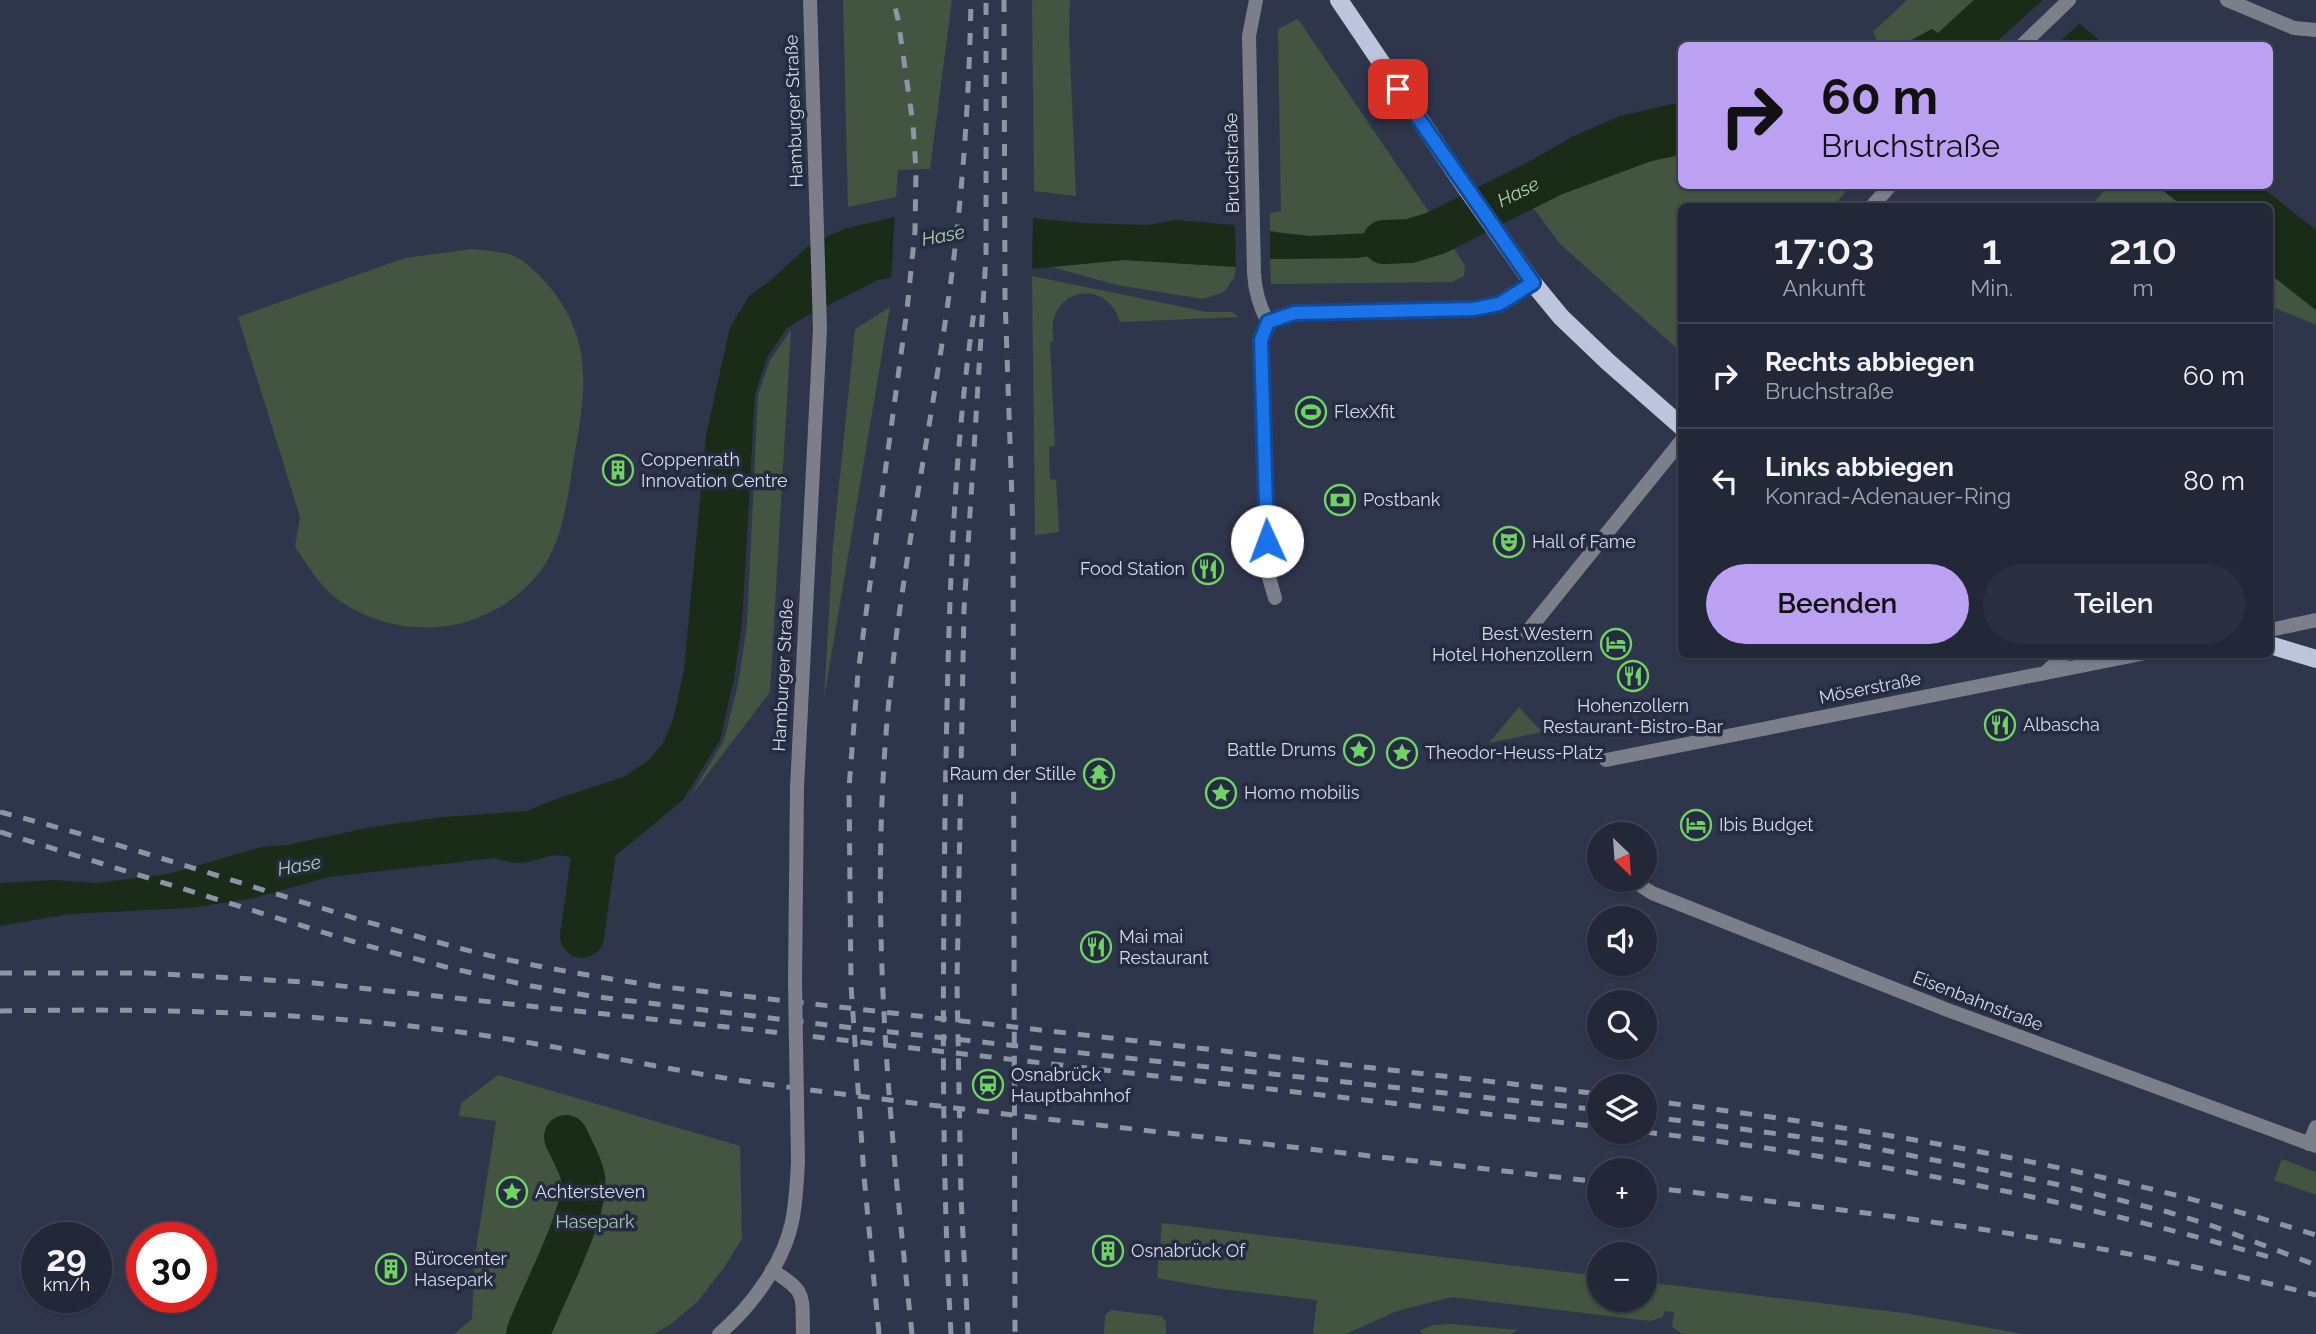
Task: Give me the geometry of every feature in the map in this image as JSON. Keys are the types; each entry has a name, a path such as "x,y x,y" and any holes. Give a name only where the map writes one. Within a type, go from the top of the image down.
{"main road":[{"path":"1339,0 1465,188 1533,283 1579,335 1678,422"},
{"path":"2273,646 2316,659"}],"street":[{"name":"Hamburger Straße","path":"719,1334 751,1301 783,1250 792,1223 798,1162 795,982 797,788 820,329 810,0"},
{"name":"Bruchstraße","path":"1256,0 1249,36 1254,273 1255,290 1268,322"},
{"path":"2227,0 2294,28 2316,30"},
{"path":"2242,0 2254,13"},
{"path":"2025,42 2065,4"},
{"path":"1875,203 1887,189"},
{"path":"1275,598 1268,574 1261,340 1268,322 1294,313 1473,309 1499,304 1533,283"},
{"path":"1527,632 1678,445"},
{"path":"2273,629 2316,621"},
{"path":"2044,673 2063,658"},
{"name":"Möserstraße","path":"1606,760 2121,658"},
{"name":"Eisenbahnstraße","path":"1650,892 1945,1010 2313,1145"},
{"path":"2313,1145 2316,1127"},
{"path":"772,1270 796,1286 802,1299 803,1334"}],"green space":[{"path":"843,0 952,0 930,169 898,170 896,197 848,207"},
{"path":"1032,0 1070,0 1076,196 1034,191"},
{"path":"1907,0 1974,0 1937,34 1932,29 1907,42 1878,42 1873,32"},
{"path":"1298,19 1435,221 1414,231 1310,236 1270,231 1270,213 1281,211 1278,29"},
{"path":"1678,152 1678,189 1848,189 1836,203 1678,203 1678,349 1560,244 1529,202"},
{"path":"2105,189 2161,189 2179,203 2094,203"},
{"path":"1450,243 1465,265 1464,276 1452,282 1271,284 1270,259 1356,258"},
{"path":"472,249 509,254 530,267 553,291 567,312 576,333 581,354 583,396 566,507 553,549 538,574 518,594 496,609 472,620 446,626 393,624 367,616 335,598 316,578 295,547 300,517 238,317 405,258"},
{"path":"1124,260 1236,267 1234,278 1224,292 1203,299 1117,285 1052,267"},
{"path":"1032,276 1207,312 1232,312 1239,317 1120,322 1113,307 1102,298 1090,294 1077,295 1066,300 1057,310 1053,324 1054,341 1050,342 1055,446 1049,447 1050,479 1056,480 1059,532 1035,535"},
{"path":"2273,276 2316,310 2316,325 2273,307"},
{"path":"890,307 824,698 833,544 855,329"},
{"path":"791,330 770,692 690,797 724,740 738,685 747,625 758,395 770,360"},
{"path":"1519,707 1542,732 1489,743"},
{"name":"Hasepark","path":"498,1075 740,1146 742,1239 697,1302 671,1324 654,1334 454,1334 472,1319 475,1256 496,1121 459,1116 461,1103"},
{"path":"2282,1159 2316,1172 2316,1195 2274,1180"},
{"path":"1162,1223 1587,1275 1587,1312 1657,1312 1657,1283 1904,1313 2024,1334 1688,1334 1672,1327 1674,1312 1664,1311 1663,1317 1650,1321 1452,1297 1397,1311 1346,1334 1313,1334 1317,1300 1213,1288 1157,1278"},
{"path":"1111,1310 1161,1316 1166,1322 1166,1334 1104,1334 1105,1315"},
{"path":"1434,1325 1518,1330 1510,1334 1422,1334 1420,1330"}],"water":[{"path":"1974,0 2052,0 2101,42 1908,42 1932,29 1938,33"},
{"path":"1678,103 1678,152 1529,202 1510,173 1572,137 1620,116"},
{"path":"2161,189 2264,189 2316,230 2316,310 2273,276 2273,203 2179,203"},
{"path":"969,212 1084,223 1148,225 1175,220 1310,236 1413,231 1435,221 1450,243 1356,258 1270,259 1236,267 1124,260 1030,269 919,273 878,280 786,329 767,358 755,394 742,624 734,679 720,740 683,800 603,866 597,879 589,882 574,860 562,855 521,863 494,858 329,877 254,898 190,908 69,914 0,926 0,883 54,880 96,883 169,874 261,847 287,845 372,827 443,817 527,811 626,776 650,759 663,743 673,720 684,670 706,436 730,327 749,296 770,281 808,246 844,229 903,215"}],"pier":[{"path":"2043,0 2052,0 2080,23 2059,42 1996,42"},
{"path":"969,209 1033,214 1032,272 920,277 891,282 895,212"},
{"path":"1235,222 1270,227 1270,262 1236,270"}],"waterway":[{"name":"Hase","path":"1384,242 1410,241 1436,233 1551,175 1645,140 1678,133"},
{"name":"Hase","path":"582,936 598,823"},
{"name":"Hase","path":"528,1334 572,1232 583,1192 582,1172 566,1137"}],"railway":[{"path":"879,1334 864,1176 851,985 849,788 858,673 907,310 915,231 916,170 913,124 893,0"},
{"path":"912,1334 897,1192 882,977 880,906 884,763 902,592 939,366 957,232 969,77 971,0"},
{"path":"968,1334 961,1197 957,982 964,610 986,256 986,0"},
{"path":"1004,0 1005,297 1013,529 1015,1334"},
{"path":"951,1334 944,1075 947,688 955,496 975,305"},
{"path":"0,812 113,843 448,945 577,973 656,986 1587,1093"},
{"path":"0,832 361,944 526,985 591,996 827,1025 1587,1109"},
{"path":"0,973 147,973 304,982 764,1031 1587,1126"},
{"path":"0,1011 231,1013 403,1025 538,1044 772,1085 1587,1181"},
{"path":"1657,1102 1983,1152 2151,1189 2316,1235"},
{"path":"1657,1118 1853,1144 2055,1184 2210,1225 2316,1265"},
{"path":"1657,1134 1803,1154 1960,1182 2115,1216 2269,1257"},
{"path":"1657,1188 1982,1229 2150,1258 2316,1295"}],"place":[{"name":"FlexXfit","path":"1311,412"},
{"name":"Coppenrath Innovation Centre","path":"618,470"},
{"name":"Postbank","path":"1340,500"},
{"name":"Hall of Fame","path":"1509,542"},
{"name":"Food Station","path":"1208,569"},
{"name":"Best Western Hotel Hohenzollern","path":"1616,644"},
{"name":"Hohenzollern Restaurant-Bistro-Bar","path":"1633,676"},
{"name":"Albascha","path":"2000,725"},
{"name":"Battle Drums","path":"1359,750"},
{"name":"Theodor-Heuss-Platz","path":"1402,753"},
{"name":"Raum der Stille","path":"1099,774"},
{"name":"Homo mobilis","path":"1221,793"},
{"name":"Ibis Budget","path":"1696,825"},
{"name":"Mai mai Restaurant","path":"1096,947"},
{"name":"Osnabrück Hauptbahnhof","path":"988,1085"},
{"name":"Achtersteven","path":"512,1192"},
{"name":"Osnabrück Of","path":"1108,1251"},
{"name":"Bürocenter Hasepark","path":"391,1269"}],"route":[{"path":"1267,541 1261,340 1268,322 1294,313 1473,309 1499,304 1533,283 1398,89"}]}
